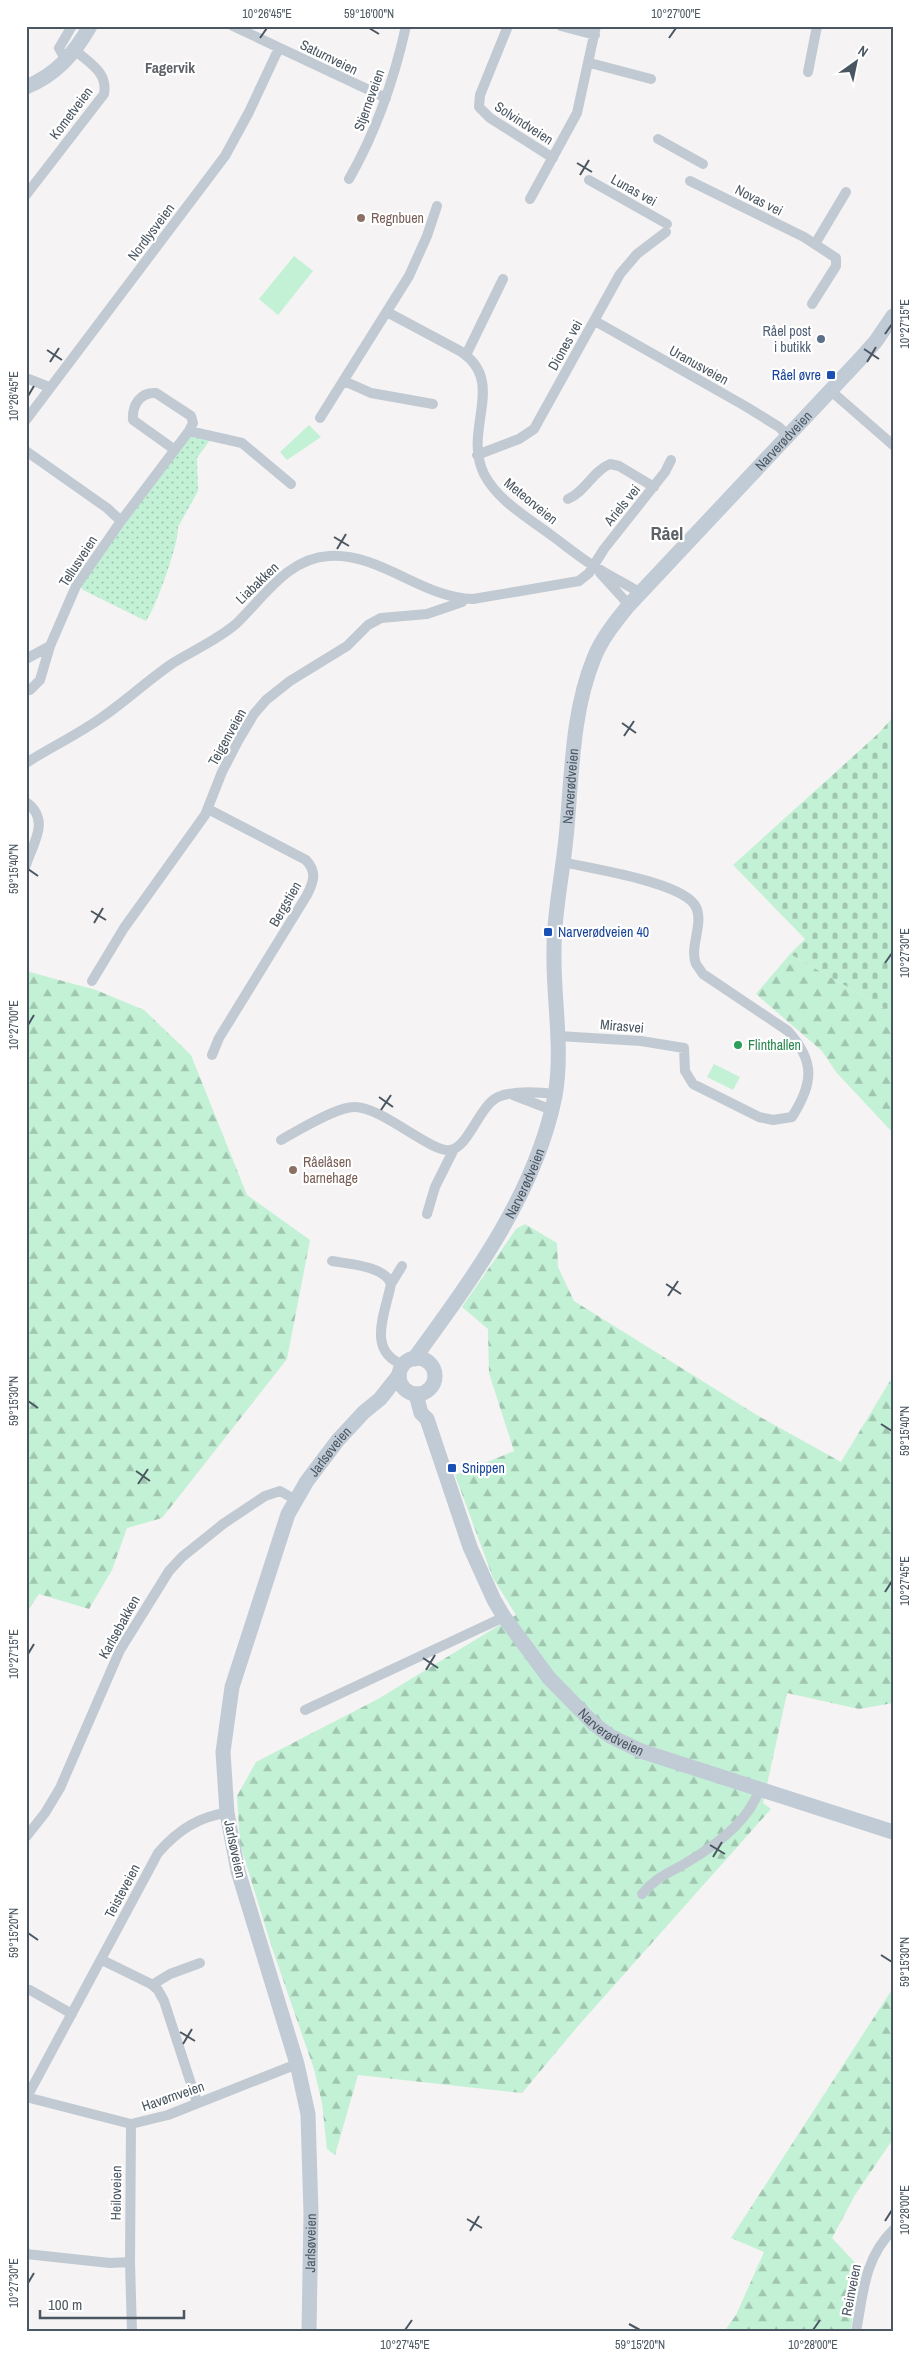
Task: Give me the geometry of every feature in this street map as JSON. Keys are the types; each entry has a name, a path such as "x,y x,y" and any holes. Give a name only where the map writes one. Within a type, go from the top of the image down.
{"main road":[{"path":"26,87 51,74 70,56 90,26"},
{"name":"Narverødveien","path":"893,316 876,341 831,391 629,604 601,643 586,680 576,728 564,862 554,943 558,1036 555,1094 552,1110 543,1140 504,1224 465,1287 430,1337 406,1366 400,1381 417,1391 421,1413 427,1419 470,1547 494,1600 528,1651 565,1696 594,1724 610,1736 641,1750 893,1832"},
{"name":"Narverødveien","path":"417,1391 433,1385 435,1374 430,1364 430,1337"},
{"path":"406,1366 420,1359 430,1364"},
{"name":"Jarlsøveien","path":"309,2332 310,2140 304,2094 297,2064 238,1871 227,1813 223,1752 232,1687 279,1539 296,1500 338,1440 364,1412 380,1399 406,1366"},
{"name":"Jarlsøveien","path":"380,1399 417,1391"}],"street":[{"path":"70,56 59,48 72,26"},
{"name":"Saturnveien","path":"233,26 386,98"},
{"name":"Stjerneveien","path":"349,179 372,133 386,98 406,26"},
{"name":"Solvindveien","path":"508,26 480,95 479,107 490,118 553,158"},
{"name":"Solvindveien","path":"530,199 577,113 596,31 562,26"},
{"path":"808,72 817,26"},
{"name":"Nordlysveien","path":"26,420 225,156 249,112 279,48"},
{"name":"Kometveien","path":"26,195 104,94 106,84 102,75 70,56"},
{"path":"590,63 651,79"},
{"path":"658,139 703,164"},
{"name":"Lunas vei","path":"589,180 666,228"},
{"name":"Novas vei","path":"690,181 831,253 837,262 812,304"},
{"path":"815,244 846,192"},
{"path":"320,418 388,312 418,260 437,206"},
{"name":"Diones vei","path":"477,455 520,439 534,429 620,274 632,258 666,228"},
{"path":"466,355 503,279"},
{"name":"Meteorveien","path":"388,312 466,355 477,370 483,388 483,402 476,439 477,455 484,474 498,494 594,566"},
{"name":"Uranusveien","path":"595,321 745,406 779,427 788,436"},
{"path":"26,378 49,387"},
{"path":"344,381 371,393 433,404"},
{"path":"831,391 893,445"},
{"path":"175,450 135,422 133,418 135,404 143,396 156,394 191,416 193,424 189,431 242,443 291,484"},
{"name":"Tellusveien","path":"26,689 30,690 40,680 50,646 76,586 189,431"},
{"path":"26,451 107,508 121,522"},
{"name":"Ariels vei","path":"594,566 604,549 654,487 671,460"},
{"path":"568,500 598,471 610,464 619,466 654,487"},
{"name":"Liabakken","path":"26,763 101,718 163,670 235,624 282,576 304,562 327,556 347,556 380,566 441,593 462,598 501,594 573,582 586,576 594,566"},
{"path":"594,566 640,593"},
{"path":"594,566 629,604"},
{"name":"Teigenveien","path":"92,981 124,928 195,831 208,809 222,772 240,737 254,714 266,700 290,681 347,646 376,620 391,616 439,611 462,602 462,598"},
{"path":"26,659 50,646"},
{"path":"26,802 37,814 40,828 26,866"},
{"name":"Bergstien","path":"208,809 306,860 312,866 314,876 307,895 219,1038 212,1055"},
{"name":"Mirasvei","path":"558,1036 641,1041 684,1048 685,1071 693,1084 759,1117 773,1120 792,1117 807,1092 809,1072 804,1052 799,1043 788,1031 703,974 696,964 698,916 697,907 689,898 662,884 564,862"},
{"path":"427,1214 435,1187 454,1149 460,1144 489,1104 499,1097 510,1094 555,1094"},
{"path":"510,1094 552,1110"},
{"path":"281,1140 312,1123 352,1106 362,1107 375,1113 407,1129 438,1148 454,1149"},
{"path":"332,1261 378,1271 389,1279 391,1284"},
{"path":"402,1266 391,1284 382,1330 381,1347 392,1360 406,1366"},
{"name":"Karlsebakken","path":"26,1837 45,1813 60,1788 120,1650 169,1571 202,1540 265,1496 280,1491 296,1500"},
{"path":"305,1710 504,1616"},
{"path":"642,1894 661,1875 698,1856 740,1821 752,1807 760,1790"},
{"name":"Teisteveien","path":"27,2097 102,1960 148,1870 172,1837 193,1824 218,1814 227,1813"},
{"path":"102,1960 152,1985 158,1990 164,2001 197,2102"},
{"path":"152,1985 170,1974 200,1963"},
{"path":"30,1990 72,2014"},
{"name":"Havørnveien","path":"27,2097 131,2124 168,2115 297,2064"},
{"name":"Heiloveien","path":"131,2124 130,2262 132,2332"},
{"name":"Reinveien","path":"856,2332 871,2259 893,2230"},
{"path":"26,2254 110,2262 130,2262"}],"green space":[{"path":"294,256 313,271 278,315 259,299"},
{"path":"309,425 321,437 287,460 280,452"},
{"path":"189,436 210,440 197,458 198,491 178,527 175,547 166,575 146,621 83,590 81,587 82,582"},
{"path":"893,717 893,1013 790,954 805,939 733,865 879,733"},
{"path":"790,954 893,1013 893,1133 836,1072 822,1051 756,994"},
{"path":"26,971 96,990 144,1010 191,1055 247,1195 310,1240 287,1359 162,1518 127,1528 112,1570 89,1609 39,1594 26,1613"},
{"path":"714,1064 740,1077 733,1090 707,1077"},
{"path":"525,1224 557,1243 558,1267 574,1301 760,1417 841,1462 893,1376 893,1703 859,1709 787,1693 763,1803 771,1809 578,2026 522,2093 358,2075 335,2155 327,2149 322,2103 314,2069 272,1948 240,1844 237,1796 256,1762 378,1699 516,1615 493,1578 455,1475 514,1451 489,1373 488,1329 462,1307 516,1229"},
{"path":"893,1988 893,2139 855,2195 832,2238 862,2270 850,2332 724,2332 736,2315 764,2252 731,2238"}],"place":[{"name":"Regnbuen","path":"361,218"},
{"name":"Råel post i butikk","path":"821,339"},
{"name":"Råel øvre","path":"831,375"},
{"name":"Narverødveien 40","path":"548,932"},
{"name":"Flinthallen","path":"738,1045"},
{"name":"Råelåsen barnehage","path":"293,1170"},
{"name":"Snippen","path":"452,1468"}],"district":[{"name":"Fagervik","path":"170,67"},
{"name":"Råel","path":"667,533"}]}
